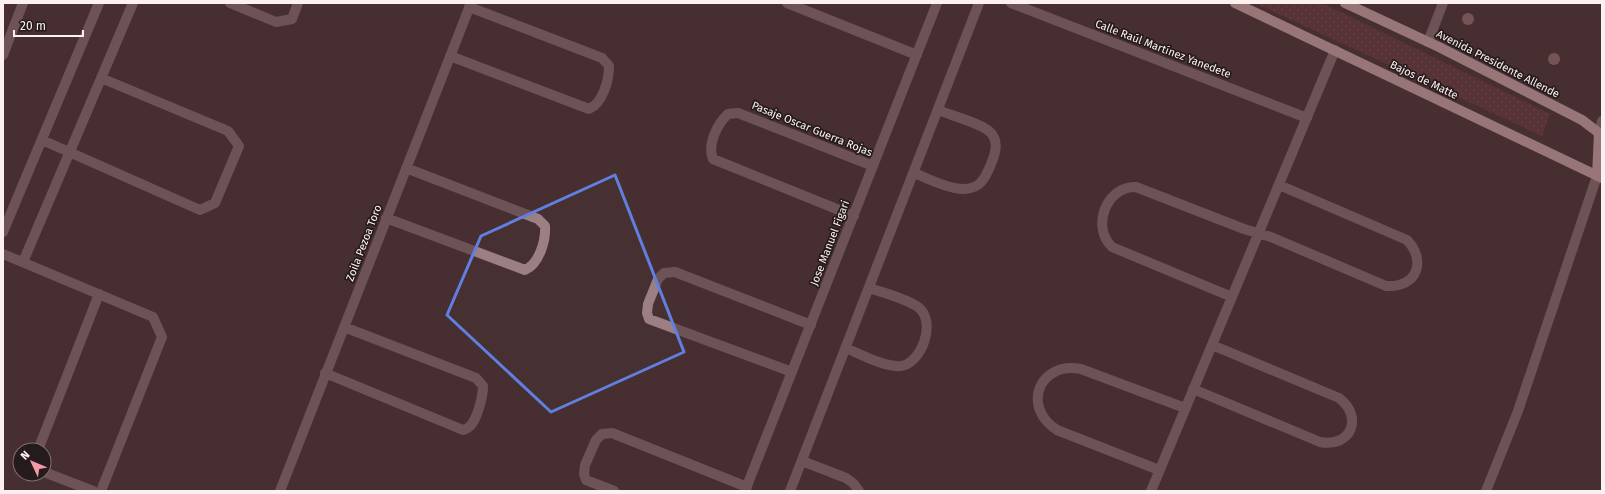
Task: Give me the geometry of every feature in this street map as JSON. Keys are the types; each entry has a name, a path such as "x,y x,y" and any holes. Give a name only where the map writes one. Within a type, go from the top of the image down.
{"main road":[{"name":"Bajos de Matte","path":"1235,3 1599,177"},
{"name":"Avenida Presidente Allende","path":"1345,3 1428,42 1582,120 1599,133"},
{"path":"1599,133 1599,177"}],"street":[{"path":"3,55 23,3"},
{"path":"3,232 99,3"},
{"path":"22,262 133,3"},
{"path":"230,3 276,22 292,19 298,3"},
{"path":"787,3 917,55"},
{"path":"790,491 979,3"},
{"name":"Calle Raúl Martínez Yanedete","path":"1011,3 1307,118"},
{"path":"1428,42 1443,3"},
{"name":"Jose Manuel Figari","path":"746,489 874,166 935,4"},
{"path":"450,56 589,109 594,107 600,100 609,74 609,66 602,58 470,5"},
{"name":"Zoila Pezoa Toro","path":"282,490 325,374 470,5"},
{"path":"1151,491 1335,50"},
{"path":"42,140 70,151 200,210 215,203 239,146 228,131 101,78"},
{"path":"914,173 955,188 974,188 981,183 986,176 995,153 995,138 988,130 938,110"},
{"name":"Pasaje Oscar Guerra Rojas","path":"854,216 712,159 710,154 711,145 722,120 728,114 738,113 874,166"},
{"path":"1599,133 1602,121"},
{"path":"386,218 525,270 531,268 536,261 546,235 545,226 538,219 406,168"},
{"path":"1486,491 1518,411 1599,177"},
{"path":"1232,297 1112,247 1103,237 1101,228 1102,219 1109,202 1117,192 1129,187 1136,187 1244,229 1259,233 1386,286 1400,285 1412,278 1416,272 1418,258 1416,251 1407,240 1279,185"},
{"path":"3,254 153,317 162,337 101,491"},
{"path":"792,372 649,318 647,313 648,304 658,279 664,273 674,272 811,325"},
{"path":"846,348 888,364 900,366 906,364 916,356 927,330 926,318 918,307 869,288"},
{"path":"41,442 99,294"},
{"path":"325,374 463,430 469,427 474,420 483,394 483,386 476,378 344,327"},
{"path":"1193,389 1320,442 1329,444 1338,442 1346,437 1350,429 1353,420 1351,412 1346,404 1339,398 1212,345"},
{"path":"1159,470 1057,430 1049,425 1043,418 1039,409 1039,390 1043,382 1056,370 1064,367 1072,367 1185,408"},
{"path":"614,491 586,480 584,474 585,465 596,440 602,434 612,433 746,489"},
{"path":"802,461 846,478 853,483 859,491"},
{"path":"52,475 93,491"}],"highlighted area":[{"path":"615,175 684,352 551,412 447,315 481,236"}],"shaded area":[{"path":"1255,3 1322,3 1550,114 1542,136"}]}
